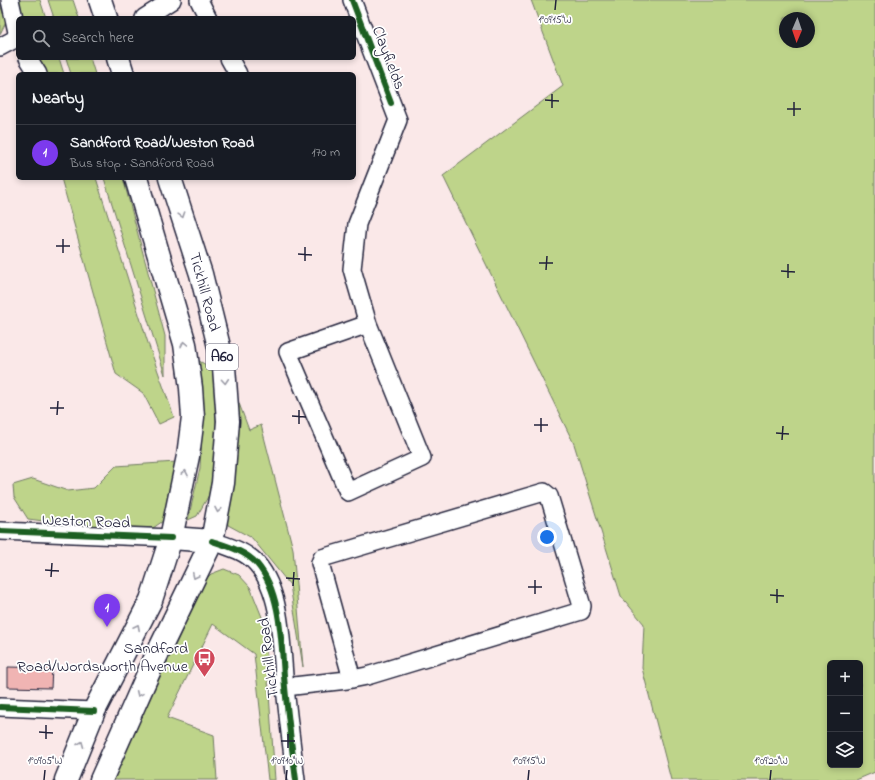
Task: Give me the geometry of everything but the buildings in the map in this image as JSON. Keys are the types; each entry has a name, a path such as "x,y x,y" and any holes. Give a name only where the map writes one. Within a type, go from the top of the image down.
{"main road":[{"path":"100,0 105,16"},
{"path":"119,60 122,72"},
{"name":"Tickhill Road","path":"137,180 185,344 191,388 193,417 188,456 171,538"},
{"name":"Tickhill Road","path":"171,180 201,274 224,367 228,421 224,483 212,541"},
{"path":"171,538 212,541"},
{"name":"A60","path":"66,780 94,711 151,600 171,538"},
{"name":"A60","path":"101,780 152,665 212,541"}],"street":[{"path":"10,0 16,27"},
{"path":"147,16 172,0"},
{"path":"199,0 207,16"},
{"name":"Clayfields","path":"352,0 398,120 357,224 352,269 368,324 422,458 348,492 288,352 368,324"},
{"path":"0,47 16,41"},
{"path":"29,60 37,72"},
{"path":"230,60 237,72"},
{"path":"285,687 352,679 581,611 582,606 549,496 544,492 322,558 320,563 352,679"},
{"name":"Weston Road","path":"0,531 171,538"},
{"name":"Tickhill Road","path":"212,541 239,550 257,563 267,580 274,599 280,633 296,780"},
{"path":"0,707 94,711"}],"green space":[{"path":"7,0 40,0 45,16 17,16"},
{"path":"48,0 73,0 78,16 53,16"},
{"path":"531,0 875,0 875,772 856,780 671,780 642,668 644,624 621,596 574,444 443,176 563,86"},
{"path":"0,4 6,22 0,34"},
{"path":"28,60 60,60 63,72 31,72"},
{"path":"67,60 91,60 94,72 70,72"},
{"path":"62,180 97,180 148,343 174,417 159,424 143,393 116,374"},
{"path":"105,180 124,180 165,336 165,375"},
{"path":"199,361 216,370 216,458 209,495 197,516 188,520 200,468 203,413"},
{"path":"237,398 249,430 261,425 293,549 303,667 290,585 252,538 228,525 226,512"},
{"path":"176,462 166,519 153,528 90,527 28,519 14,497 13,485 33,479 68,491 94,488 116,466"},
{"path":"224,569 239,575 250,587 264,622 275,780 268,780 254,654 213,624 167,718 214,735 217,780 112,780 206,579 211,574"}],"cycle path":[{"path":"352,0 391,103"},
{"path":"0,531 171,538"},
{"path":"212,541 236,550 253,559 266,576 272,591 279,622 286,699 296,780"},
{"path":"0,707 94,711"}],"place":[{"name":"Sandford Road/Weston Road","path":"107,627"},
{"name":"Sandford Road/Wordsworth Avenue","path":"204,678"}]}
